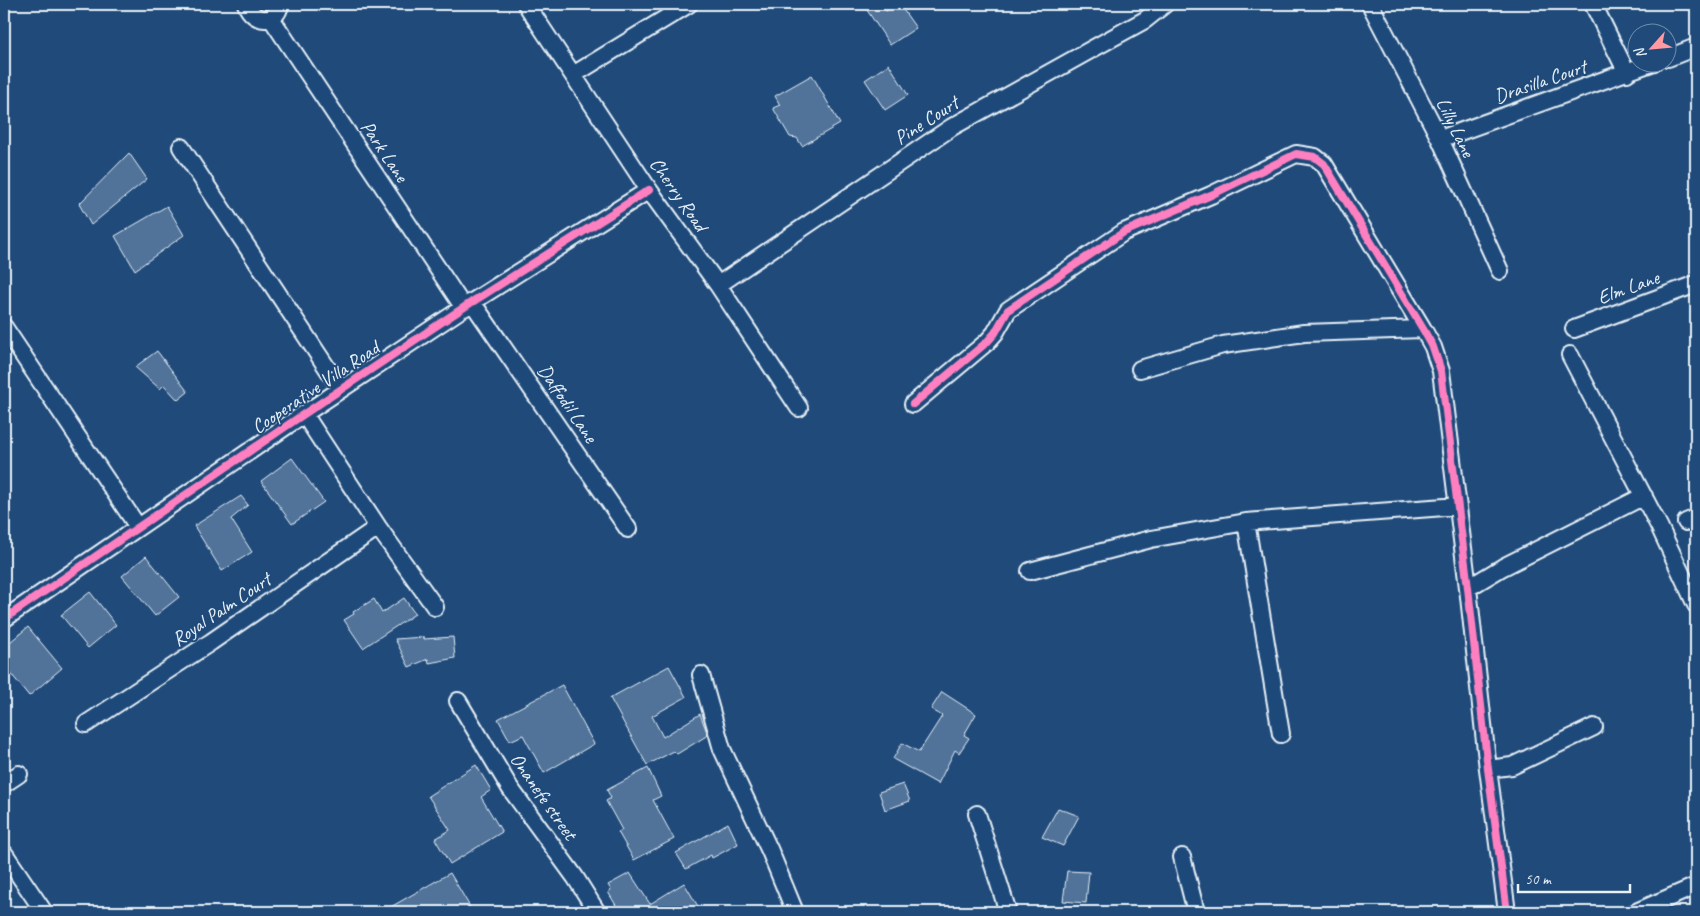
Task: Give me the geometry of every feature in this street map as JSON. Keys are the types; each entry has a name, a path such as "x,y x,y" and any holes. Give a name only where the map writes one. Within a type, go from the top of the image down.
{"street":[{"path":"246,4 249,11 255,17 263,19 275,11"},
{"name":"Cherry Road","path":"526,4 649,190 718,285 799,408"},
{"path":"573,75 689,4"},
{"name":"Pine Court","path":"718,285 952,127 1120,34 1144,20 1165,4"},
{"name":"Lilly Lane","path":"1370,4 1440,139 1500,271"},
{"path":"1593,4 1627,73"},
{"name":"Park Lane","path":"275,11 468,305"},
{"path":"1678,54 1696,47"},
{"name":"Drasilla Court","path":"1440,139 1627,73"},
{"path":"181,147 341,389"},
{"path":"913,404 987,342 995,333 1008,310 1124,232 1211,195 1296,154 1315,157 1324,164 1423,329 1433,347 1441,371 1488,769 1507,912"},
{"name":"Cooperative Villa Road","path":"4,619 341,389 468,305 649,190"},
{"name":"Elm Lane","path":"1574,329 1696,284"},
{"name":"Daffodil Lane","path":"468,305 628,528"},
{"path":"4,327 138,527"},
{"path":"1140,370 1223,345 1295,334 1423,329"},
{"path":"1570,355 1644,496 1696,605"},
{"path":"304,414 378,527 435,607"},
{"path":"1468,588 1503,567 1644,496"},
{"path":"1030,570 1151,539 1246,522 1458,506"},
{"path":"1246,522 1280,734"},
{"name":"Royal Palm Court","path":"86,724 211,642 378,527"},
{"path":"701,675 722,749 770,851 795,912"},
{"name":"Onanefe street","path":"458,701 510,788 575,877 597,912"},
{"path":"1488,769 1512,766 1594,727"},
{"path":"4,784 19,774"},
{"path":"977,814 1008,912"},
{"path":"4,853 44,912"},
{"path":"1182,857 1196,912"},
{"path":"1636,912 1661,907 1696,886"}],"building":[{"path":"863,4 881,4 886,11 899,4 916,28 890,45"},
{"path":"889,64 908,95 885,110 865,80"},
{"path":"812,75 840,124 802,146 797,138 790,137 773,108 780,105 775,96"},
{"path":"129,153 147,179 91,225 79,204"},
{"path":"167,206 184,235 135,270 115,236"},
{"path":"157,351 188,392 178,400 164,385 160,389 135,367"},
{"path":"292,458 324,502 292,524 261,481"},
{"path":"241,496 248,505 231,519 252,552 222,571 194,526"},
{"path":"146,556 179,597 155,616 122,576"},
{"path":"90,592 116,625 88,648 61,615"},
{"path":"404,598 415,614 363,648 344,620 374,599 382,613"},
{"path":"28,627 62,668 29,696 4,665 4,647"},
{"path":"424,637 424,639 453,637 455,658 429,663 428,659 409,667 395,639"},
{"path":"669,666 686,697 652,716 663,737 700,714 708,735 677,754 674,751 647,765 610,698"},
{"path":"562,685 594,744 544,773 523,735 510,741 498,719"},
{"path":"942,692 976,714 964,735 969,738 959,753 955,750 938,784 893,759 902,743 919,752 942,716 931,709"},
{"path":"476,765 491,790 481,797 502,832 450,864 435,839 450,830 428,796"},
{"path":"648,768 661,796 653,800 674,839 634,860 618,832 622,830 606,801 611,798 607,790"},
{"path":"903,784 910,801 885,810 879,792"},
{"path":"1058,808 1079,816 1063,846 1042,837"},
{"path":"728,823 738,844 712,858 711,855 686,869 676,853"},
{"path":"1067,871 1089,872 1086,903 1063,901"},
{"path":"450,873 473,912 382,912"},
{"path":"630,873 650,904 684,883 699,908 693,912 620,912 608,892 611,890 608,885"}],"cycle path":[{"path":"913,404 987,342 995,333 1008,310 1124,232 1211,195 1296,154 1315,157 1324,164 1423,329 1433,347 1441,371 1488,769 1507,912"},
{"path":"4,619 472,302 649,190"}]}
